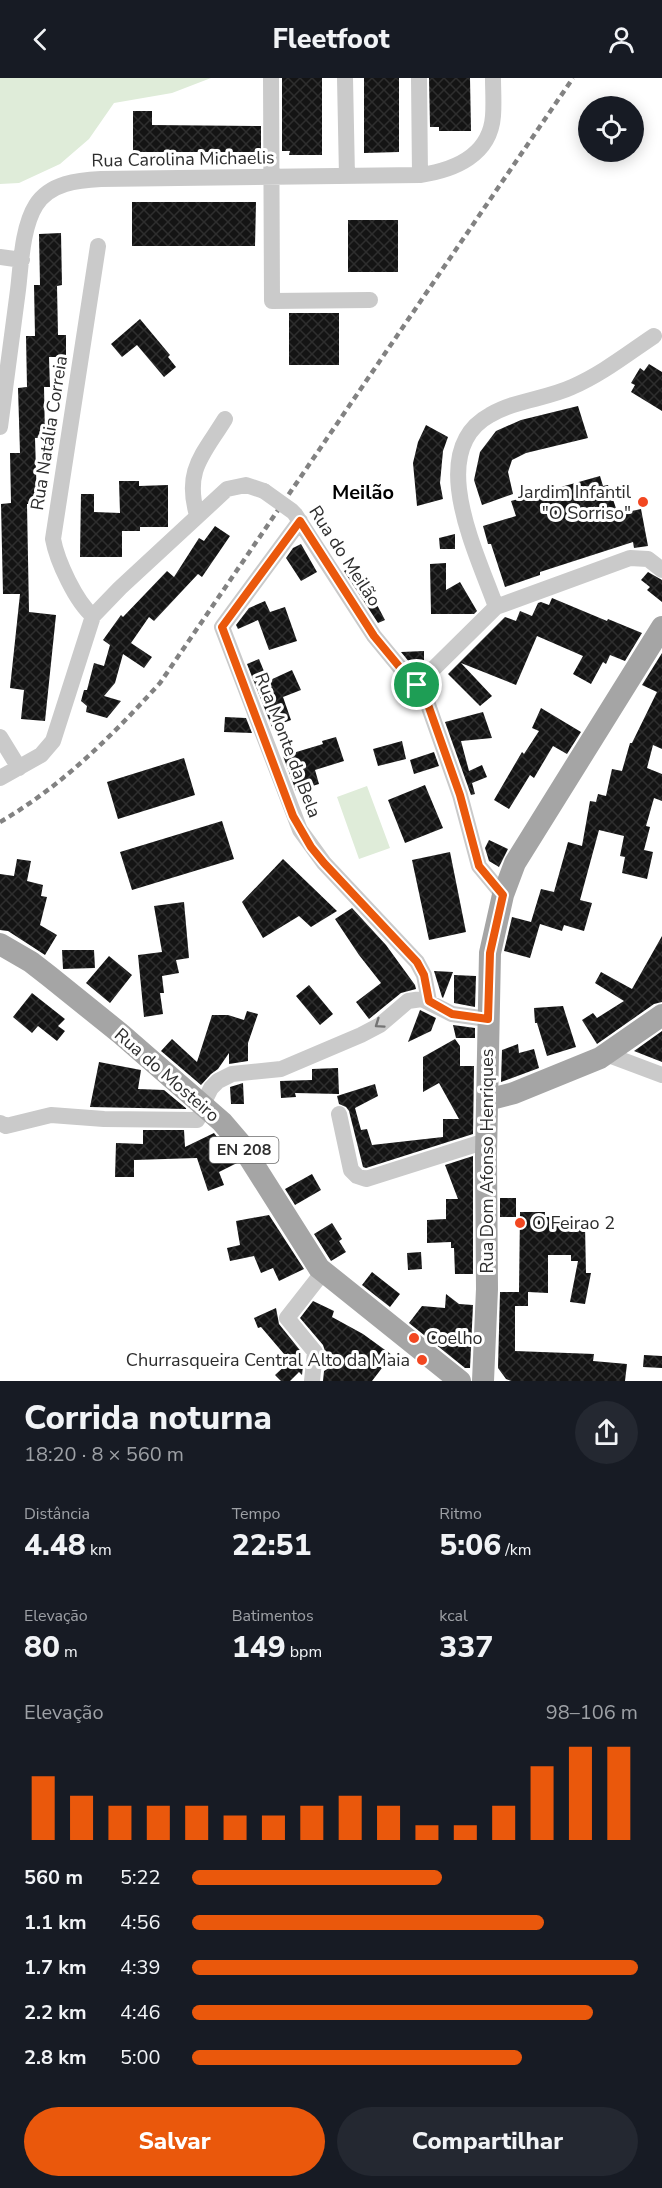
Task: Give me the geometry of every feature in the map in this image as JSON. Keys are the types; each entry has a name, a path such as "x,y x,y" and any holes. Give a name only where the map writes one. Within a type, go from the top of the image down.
{"main road":[{"name":"Rua Dom Afonso Henriques","path":"483,1381 488,1289 486,1141 490,953 503,895 515,863 662,627"},
{"name":"Rua do Mosteiro","path":"0,944 31,962 49,976 222,1122 240,1143 312,1259 323,1272 460,1381"},
{"path":"487,1101 530,1086 606,1054 662,1015"}],"street":[{"path":"271,78 272,301 370,300"},
{"path":"345,78 346,176"},
{"path":"419,78 420,176"},
{"name":"Rua Carolina Michaelis","path":"0,426 25,236 36,205 46,195 61,185 76,180 420,176 441,172 475,155 488,138 494,117 493,78"},
{"name":"Rua Natália Correia","path":"93,616 81,603 55,552 53,539 98,246"},
{"path":"0,257 22,260"},
{"path":"496,607 461,505 457,483 458,458 466,436 478,422 505,407 570,388 592,377 654,336"},
{"path":"197,515 191,487 194,473 200,458 225,419"},
{"name":"Rua do Meilão","path":"0,778 41,755 53,741 93,616 227,489 246,485 264,491 296,516 374,636 417,685 426,699 460,795 479,866 503,895"},
{"name":"Rua Monte da Bela","path":"296,516 222,627 300,830 324,863 413,956 424,975 429,1001"},
{"path":"417,685 496,607 630,558 648,559 662,570"},
{"path":"0,737 19,768"},
{"path":"3,1125 51,1115 190,1122 197,1120 206,1107 206,1098 218,1081 232,1074 281,1069 380,1025 408,1001 422,999 452,1014 488,1019"},
{"path":"606,1054 662,1075"},
{"path":"339,1114 351,1170 357,1176 366,1179 486,1141"},
{"path":"312,1381 315,1352 287,1318 323,1272"}],"green space":[{"path":"0,78 211,78 172,93 114,103 89,139 60,164 19,183 0,184"},
{"path":"367,786 390,848 359,859 337,797"}],"building":[{"path":"282,78 322,78 322,155 289,155 290,151 282,151"},
{"path":"364,78 399,78 399,152 364,153"},
{"path":"429,78 470,78 471,131 439,131 439,127 430,127"},
{"path":"133,111 152,111 152,125 261,126 261,151 133,152"},
{"path":"132,202 256,202 255,246 132,246"},
{"path":"348,220 398,220 398,272 348,272"},
{"path":"61,233 62,285 57,286 58,335 66,335 66,357 49,357 50,387 44,387 45,438 35,438 37,504 27,504 29,612 56,615 45,721 21,719 24,690 10,688 20,594 3,594 1,504 11,503 10,453 20,453 18,388 27,387 26,336 35,336 34,285 40,285 39,234"},
{"path":"289,313 339,313 339,365 289,365"},
{"path":"140,319 170,355 168,357 176,367 164,377 137,345 122,357 111,344"},
{"path":"649,364 662,372 662,411 631,392 635,385 631,383 640,368 644,371"},
{"path":"578,406 588,438 526,453 512,460 508,472 513,494 482,505 474,480 480,452 496,431 521,420"},
{"path":"426,425 448,437 443,451 440,483 443,499 417,506 413,463 418,442"},
{"path":"600,476 603,486 608,485 618,514 641,509 648,546 634,548 633,542 540,572 540,575 505,587 483,526 516,516 511,501"},
{"path":"119,481 139,481 139,486 168,485 168,527 140,527 140,531 122,531 122,557 80,557 81,494 94,494 94,512 120,513"},
{"path":"215,526 230,536 202,577 198,574 154,621 149,617 131,643 152,657 144,668 123,654 115,683 104,696 121,701 107,718 86,712 87,706 81,701 84,690 87,690 94,663 104,666 110,645 103,640 121,615 123,617 167,571 174,577 199,538 204,541"},
{"path":"455,534 455,549 440,549 439,538"},
{"path":"301,544 317,572 301,581 286,558 293,548"},
{"path":"446,563 446,590 460,582 477,611 474,614 431,614 430,564"},
{"path":"356,565 385,620 378,623 344,571"},
{"path":"648,572 662,580 662,602 647,590 650,587 641,580"},
{"path":"552,598 642,633 625,661 610,655 606,664 603,662 591,684 573,674 583,656 537,636 516,685 461,663 492,696 480,706 448,674 505,617 516,621 520,611 532,616 538,603 549,605"},
{"path":"265,601 270,612 285,607 297,641 269,650 258,620 238,629 236,625 249,608"},
{"path":"424,651 424,663 418,669 415,669 401,652"},
{"path":"662,653 662,749 653,745 647,768 662,774 662,801 654,798 646,826 650,827 644,850 653,852 647,879 622,873 625,857 620,856 624,836 599,830 580,900 592,903 584,931 564,925 562,931 540,924 530,958 504,951 512,917 531,922 541,889 554,892 568,842 582,846 590,801 596,802 598,794 606,796 612,769 622,771 630,743 657,692 642,685"},
{"path":"259,659 268,681 292,670 301,690 283,697 291,720 272,727 247,664"},
{"path":"541,708 581,732 567,754 553,746 534,778 530,775 509,809 494,800 522,752 524,754 539,731 532,728"},
{"path":"483,712 492,738 461,741 469,771 482,765 487,777 472,783 475,794 471,795 445,722"},
{"path":"225,717 246,718 252,733 224,732"},
{"path":"336,737 344,761 315,770 319,784 296,791 283,756 323,744 322,741"},
{"path":"402,741 406,759 378,766 373,749"},
{"path":"434,752 439,766 414,774 410,760"},
{"path":"184,758 195,795 118,819 107,782"},
{"path":"425,785 443,828 405,843 388,800"},
{"path":"222,821 234,859 132,890 120,852"},
{"path":"489,840 508,849 499,867 489,861 485,848"},
{"path":"450,852 466,932 429,940 412,860"},
{"path":"17,859 31,861 27,881 43,885 41,896 47,897 40,925 57,935 45,955 8,931 0,930 0,874 14,876"},
{"path":"283,859 337,911 311,927 299,916 263,938 242,902"},
{"path":"184,902 189,958 176,960 179,973 162,976 164,993 160,993 163,1014 144,1017 138,955 162,952 154,906"},
{"path":"352,908 386,945 416,989 401,993 369,1019 356,1002 381,983 335,919"},
{"path":"662,936 662,1002 654,1004 597,1044 582,1020 593,1013 597,1018 624,1001 595,983 601,972 632,989"},
{"path":"62,950 94,950 95,968 63,969"},
{"path":"109,956 132,975 110,1003 86,983"},
{"path":"434,971 453,972 443,998 442,997"},
{"path":"454,975 476,976 475,1007 454,1003"},
{"path":"309,985 333,1014 320,1025 296,996"},
{"path":"32,993 65,1019 58,1026 65,1031 57,1041 38,1026 32,1033 13,1017"},
{"path":"563,1006 576,1047 547,1056 537,1023 535,1023 534,1008"},
{"path":"420,1010 436,1018 431,1031 408,1042"},
{"path":"247,1011 258,1014 248,1043 248,1061 229,1064 229,1053 218,1069 201,1085 161,1051 172,1039 197,1062 212,1015 228,1015 244,1020"},
{"path":"453,1025 475,1028 475,1038 456,1038"},
{"path":"662,1031 662,1062 634,1051"},
{"path":"455,1039 460,1046 460,1066 474,1066 473,1134 366,1168 363,1167 349,1111 339,1104 337,1096 375,1084 378,1096 355,1108 361,1130 367,1129 372,1145 443,1137 443,1119 459,1119 439,1083 423,1092 423,1057"},
{"path":"518,1044 519,1053 534,1049 539,1068 501,1082 502,1050"},
{"path":"99,1062 141,1070 138,1089 164,1090 187,1109 90,1107"},
{"path":"338,1068 339,1094 295,1093 296,1097 281,1098 280,1081 312,1080 312,1069"},
{"path":"243,1083 244,1104 231,1104 230,1087"},
{"path":"143,1130 184,1130 185,1147 214,1133 237,1163 219,1172 224,1185 208,1191 197,1158 134,1160 134,1177 115,1177 116,1143 143,1144"},
{"path":"473,1156 473,1274 455,1274 454,1248 451,1248 451,1242 427,1243 427,1220 446,1219 446,1199 458,1199 445,1165"},
{"path":"312,1174 321,1190 295,1205 285,1189"},
{"path":"500,1198 516,1198 516,1217 500,1217"},
{"path":"520,1212 545,1212 545,1217 555,1217 555,1222 585,1226 586,1273 591,1273 585,1304 570,1302 578,1261 571,1261 571,1255 548,1255 548,1293 528,1292 528,1306 515,1306 515,1351 594,1354 593,1361 627,1364 625,1381 511,1381 506,1379 498,1368 500,1292 519,1292"},
{"path":"269,1215 304,1269 279,1281 273,1268 261,1273 254,1256 230,1261 227,1248 240,1245 236,1221"},
{"path":"332,1223 342,1239 339,1241 346,1252 331,1261 314,1234"},
{"path":"421,1252 422,1269 408,1270 407,1253"},
{"path":"372,1272 400,1294 390,1307 362,1285"},
{"path":"446,1294 459,1304 473,1305 470,1368 465,1368 409,1323 422,1306 445,1308"},
{"path":"313,1301 334,1311 332,1317 363,1334 392,1355 372,1381 323,1381 324,1371 343,1360 325,1351 323,1345 300,1318"},
{"path":"276,1308 279,1324 303,1354 298,1358 303,1366 302,1375 299,1372 290,1381 281,1381 275,1375 290,1361 261,1327 258,1328 254,1318"},
{"path":"644,1355 662,1356 662,1368 643,1367"}],"railway":[{"path":"0,822 44,793 85,759 160,683 573,78"}],"place":[{"name":"Jardim Infantil \"O Sorriso\"","path":"643,502"},
{"name":"O Feirao 2","path":"520,1223"},
{"name":"Coelho","path":"414,1338"},
{"name":"Churrasqueira Central Alto da Maia","path":"422,1360"}],"district":[{"name":"Meilão","path":"363,492"}],"route":[{"path":"300,521 374,636 417,685 426,699 460,795 479,866 503,895 490,953 488,1019 452,1014 429,1001 424,975 408,950 311,847 293,816 222,627 300,521"}]}
